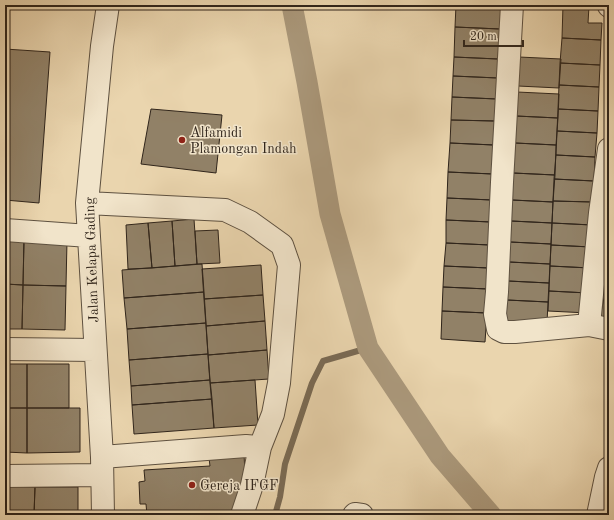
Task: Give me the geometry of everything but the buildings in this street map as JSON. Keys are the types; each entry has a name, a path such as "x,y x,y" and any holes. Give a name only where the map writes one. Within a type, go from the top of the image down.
{"street":[{"name":"Jalan Kelapa Gading","path":"103,515 102,466 87,203 102,46 108,5"},
{"path":"512,5 495,314 498,329 504,332 515,332 599,327 604,214 609,150"},
{"path":"87,203 225,210 250,222 282,245 289,265 279,383 273,414 260,447 252,485 242,515"},
{"path":"5,230 88,236"},
{"path":"5,349 95,350"},
{"path":"5,476 102,466 246,446 260,447"},
{"path":"598,515 609,468"},
{"path":"354,515 362,515"}],"waterway":[{"path":"292,5 330,214 368,348 440,456 491,515"},
{"path":"275,515 280,497 285,464 312,383 323,361 368,348"}],"place":[{"name":"Alfamidi Plamongan Indah","path":"182,140"},
{"name":"Gereja IFGF","path":"192,485"}]}
